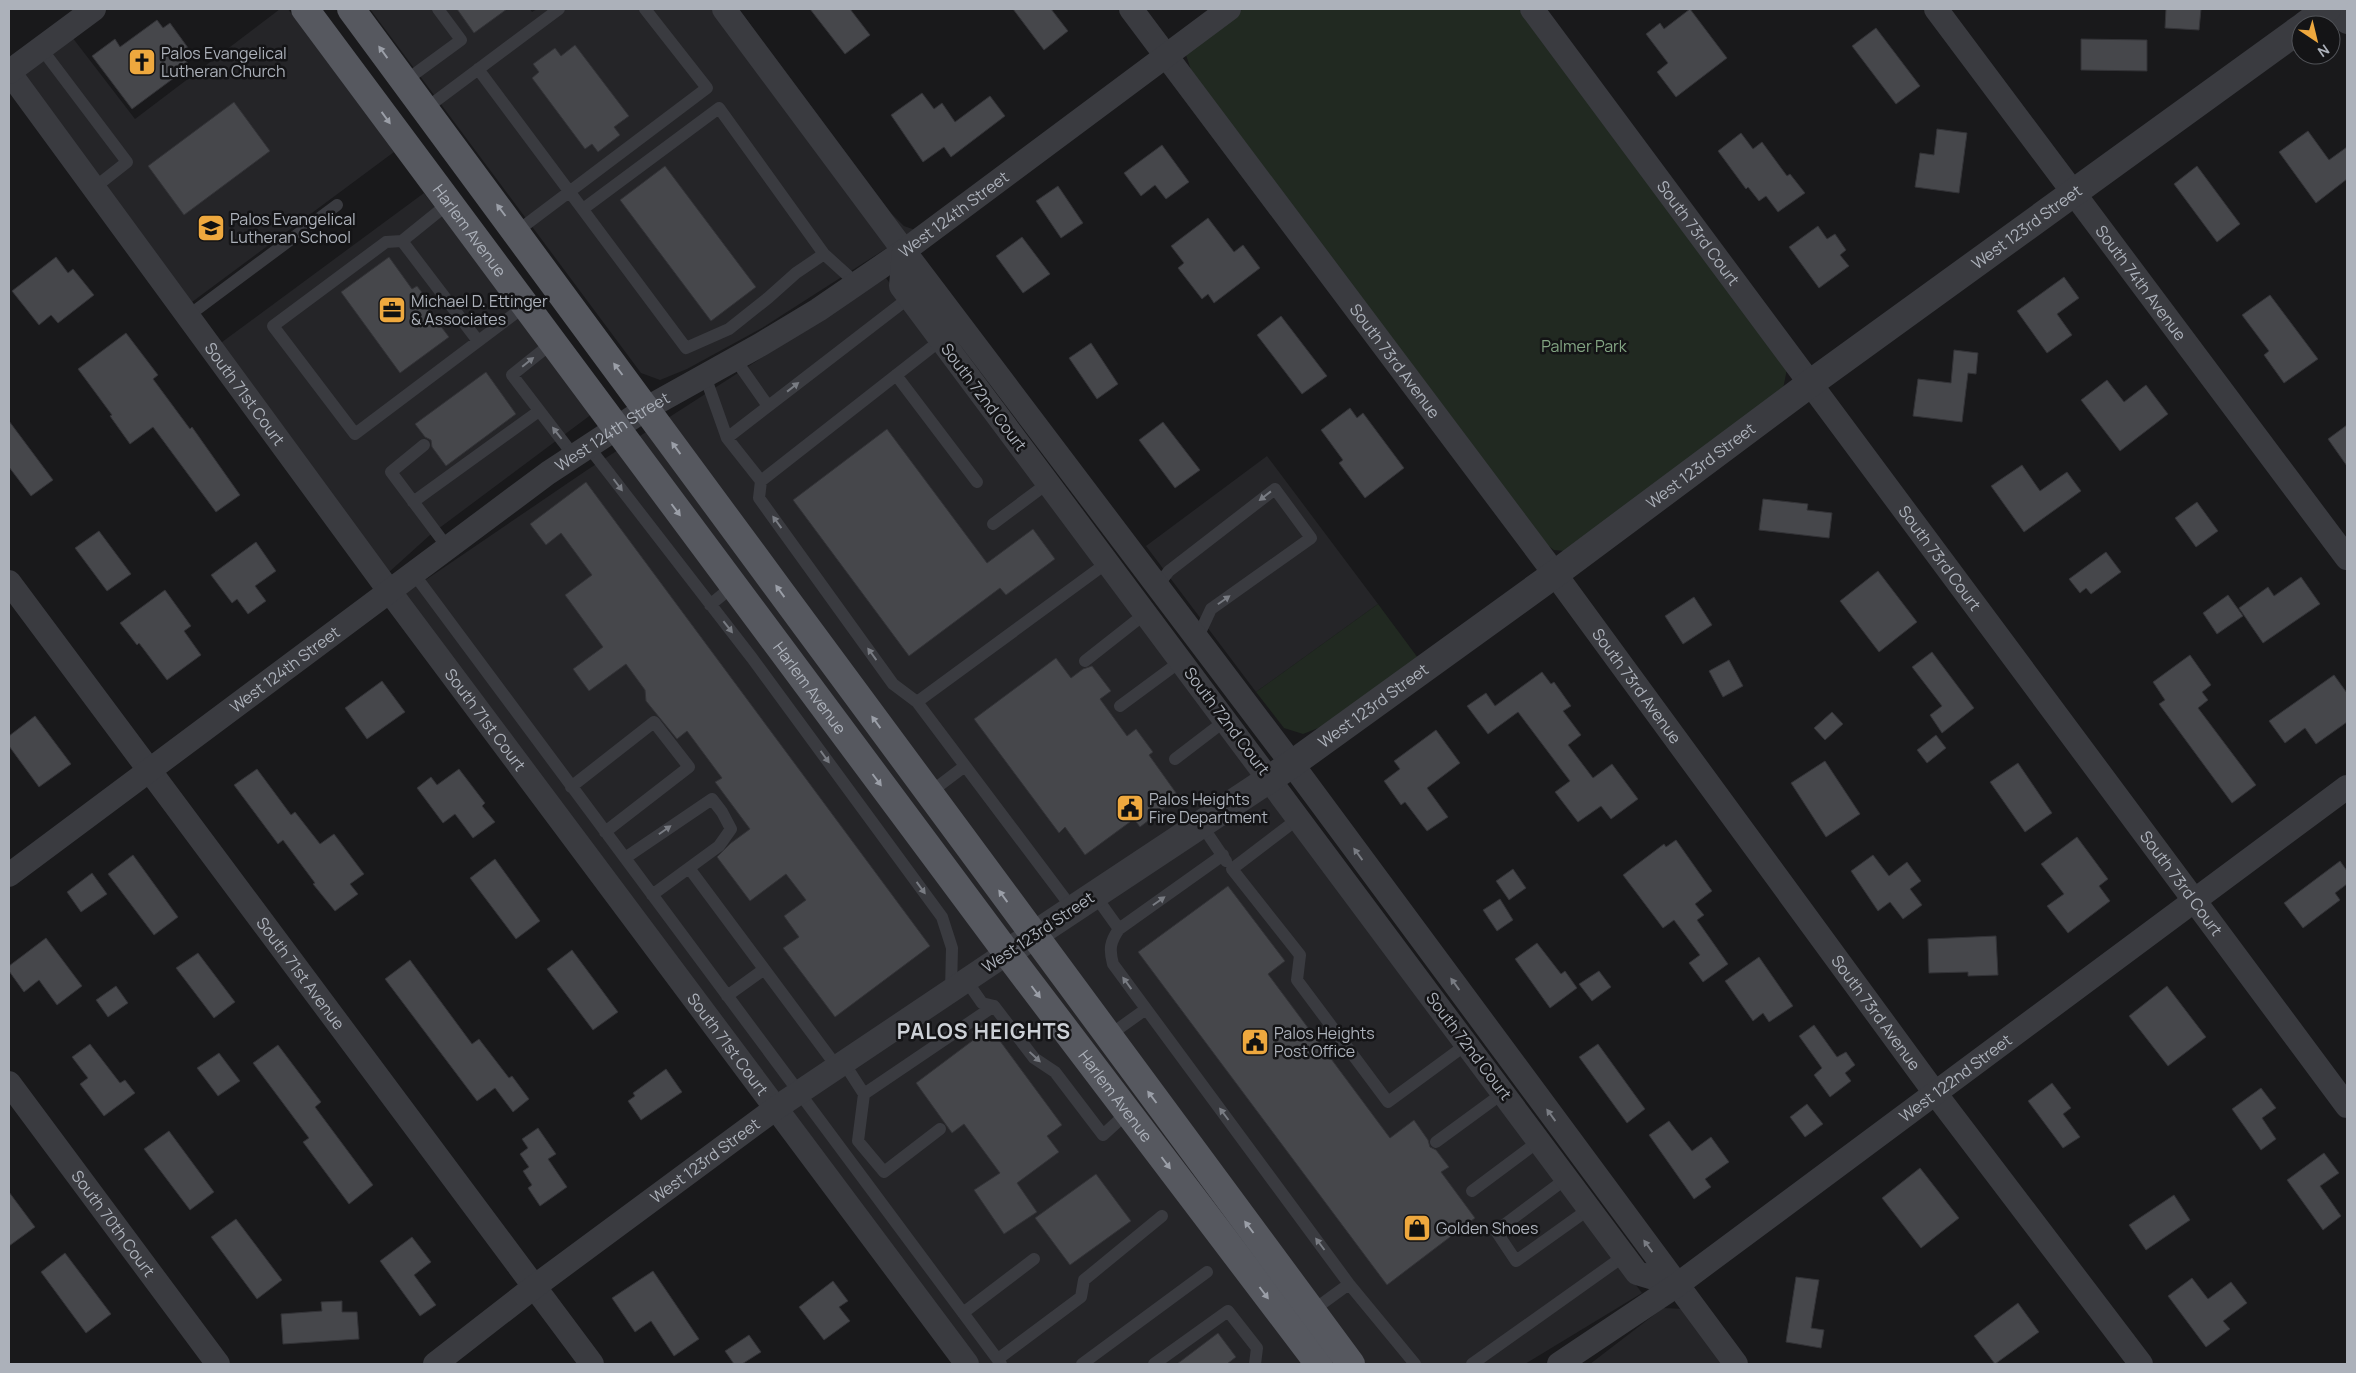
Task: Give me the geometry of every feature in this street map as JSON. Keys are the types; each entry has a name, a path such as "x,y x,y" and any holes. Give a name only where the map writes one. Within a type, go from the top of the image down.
{"main road":[{"name":"Harlem Avenue","path":"305,9 615,429 1006,953 1319,1364"},
{"name":"Harlem Avenue","path":"351,9 647,408 1031,935 1351,1364"}],"street":[{"name":"South 72nd Court","path":"724,9 1197,639 1281,771 1736,1364"},
{"name":"South 73rd Avenue","path":"1131,9 1555,574 1935,1093 2142,1364"},
{"name":"West 124th Street","path":"9,875 581,451 647,408 818,310 904,251 1229,9"},
{"name":"South 73rd Court","path":"1532,9 2347,1106"},
{"name":"South 74th Avenue","path":"1936,9 2347,558"},
{"path":"2338,9 2347,22"},
{"path":"9,72 87,11"},
{"name":"West 123rd Street","path":"435,1364 534,1287 776,1108 1031,935 1281,771 1555,574 1811,383 2074,195 2291,35"},
{"name":"South 71st Court","path":"9,72 390,592 967,1364"},
{"name":"South 72nd Court","path":"904,251 901,286 1226,720 1281,771 1300,818 1624,1256 1637,1273 1677,1285"},
{"name":"South 71st Avenue","path":"9,582 592,1364"},
{"path":"1146,613 1162,592"},
{"name":"West 122nd Street","path":"1559,1364 1677,1285 2347,786"},
{"name":"South 70th Court","path":"9,1083 218,1364"}],"lane":[{"path":"405,81 461,40 438,9"},
{"path":"426,109 559,9"},
{"path":"516,232 707,88 645,9"},
{"path":"41,48 127,162 94,188"},
{"path":"478,69 686,348 729,329 796,273 824,254"},
{"path":"583,209 719,108 824,254 856,283"},
{"path":"660,123 670,144"},
{"path":"449,203 402,241 386,242 273,326 355,434 525,306"},
{"path":"188,316 336,205"},
{"path":"402,241 478,341"},
{"path":"727,438 910,297"},
{"path":"761,481 941,340"},
{"path":"552,343 512,376 539,410 581,451 752,658 942,917 952,948 958,985 982,1003 994,1006 1034,1058 1055,1072 1103,1135 1128,1112"},
{"path":"735,359 768,406"},
{"path":"896,375 977,482"},
{"path":"705,376 727,438 761,481 759,498 893,684 917,702 965,766 1083,901 1119,929"},
{"path":"413,502 539,410"},
{"path":"424,445 391,472 448,548"},
{"path":"993,524 1048,482"},
{"path":"1162,592 1169,571 1275,489 1311,538 1211,609 1197,639"},
{"path":"917,702 1108,562"},
{"name":"South 71st Court","path":"414,574 999,1362"},
{"path":"710,606 733,586"},
{"path":"1084,661 1146,613"},
{"path":"1120,706 1182,661"},
{"path":"1175,759 1226,720"},
{"path":"571,786 654,722 689,767 605,832"},
{"path":"928,794 965,766"},
{"path":"625,858 712,799 722,812 730,829 719,846 652,895"},
{"path":"1232,869 1300,818"},
{"path":"1201,824 1222,856 1300,955 1297,980 1388,1102 1467,1044"},
{"path":"1222,856 1119,929 1110,941 1113,964 1350,1284 1415,1364"},
{"path":"689,868 763,970 864,1094 858,1141 884,1172 940,1129"},
{"path":"727,996 763,970"},
{"path":"864,1094 994,1006"},
{"path":"1107,1037 1146,1009"},
{"path":"1436,1142 1503,1093"},
{"path":"1472,1191 1539,1141"},
{"path":"850,1161 865,1150"},
{"path":"1566,1178 1496,1231 1516,1261 1589,1209"},
{"path":"999,1362 1081,1297 1084,1280 1162,1216"},
{"path":"1472,1364 1624,1256"},
{"path":"963,1313 1034,1259"},
{"path":"1082,1364 1207,1272"},
{"path":"1312,1311 1350,1284"},
{"path":"1154,1364 1228,1311 1257,1348 1255,1364"}],"shaded area":[{"name":"Palos Evangelical Lutheran School","path":"280,9 288,9 394,152 188,305 18,75 72,37 135,119"},
{"path":"370,9 530,9 532,12 537,9 739,9 891,213 904,226 915,230 762,328 687,369 660,380 641,373"},
{"path":"424,193 592,414 430,535 388,573 218,345"},
{"path":"886,278 1642,1293 1525,1364 977,1364 402,596 587,470"},
{"path":"1267,456 1378,604 1256,692 1146,546"},
{"path":"1663,1308 1686,1309 1725,1364 1590,1364"}],"green space":[{"name":"Palmer Park","path":"1243,9 1519,9 1784,360 1787,369 1783,389 1564,551 1554,550 1543,542 1191,70 1186,55 1193,45"},
{"path":"1378,604 1418,658 1331,723 1303,734 1284,728 1256,692"}],"building":[{"path":"457,9 507,9 474,33"},
{"path":"810,9 850,9 870,35 845,54"},
{"path":"1013,9 1051,9 1068,31 1044,50"},
{"path":"1690,9 1727,58 1676,97 1657,72 1668,63 1646,34 1660,23 1664,29"},
{"path":"2166,9 2201,9 2199,30 2165,28"},
{"name":"Palos Evangelical Lutheran Church","path":"157,20 163,28 170,23 191,52 183,57 190,66 132,109 92,56 115,39 120,47"},
{"path":"1876,28 1920,86 1896,104 1852,46"},
{"path":"2081,39 2147,40 2147,71 2081,70"},
{"path":"575,45 629,116 614,127 620,135 598,152 592,144 585,149 532,78 539,72 533,64 555,48 561,56"},
{"path":"922,93 934,109 942,103 955,122 990,96 1005,116 951,157 944,147 923,162 891,115"},
{"path":"234,102 270,151 184,215 148,166"},
{"path":"1937,129 1967,133 1959,193 1915,187 1920,153 1934,155"},
{"path":"2308,131 2329,160 2347,147 2347,179 2316,203 2279,152"},
{"path":"1741,133 1753,149 1762,142 1787,176 1790,174 1805,193 1778,212 1766,196 1759,201 1748,187 1746,189 1718,151"},
{"path":"1162,145 1189,182 1166,199 1155,185 1141,196 1124,173"},
{"path":"665,166 756,287 711,321 620,200"},
{"path":"2197,166 2240,224 2217,242 2174,184"},
{"path":"1058,186 1083,223 1061,238 1036,201"},
{"path":"1208,218 1234,252 1243,245 1260,268 1214,303 1208,294 1202,299 1178,268 1184,263 1171,246"},
{"path":"1818,226 1827,239 1835,234 1846,250 1840,255 1849,266 1819,288 1789,247"},
{"path":"1022,237 1050,274 1023,293 996,256"},
{"path":"56,257 68,273 73,269 94,295 58,323 51,315 39,325 12,291"},
{"path":"389,257 412,289 417,286 430,303 426,307 449,337 400,373 341,292"},
{"path":"2064,277 2079,298 2057,314 2072,335 2047,353 2017,311"},
{"path":"2270,295 2318,359 2284,383 2264,355 2269,351 2242,315"},
{"path":"1281,316 1327,376 1302,394 1257,335"},
{"path":"126,333 158,375 153,379 190,429 192,427 240,495 216,512 153,427 130,444 110,416 112,415 78,369"},
{"path":"1091,343 1118,384 1097,399 1069,358"},
{"path":"1954,350 1978,353 1976,374 1968,373 1962,422 1913,416 1918,379 1951,383"},
{"path":"486,372 516,414 446,466 432,447 431,440 425,437 415,424"},
{"path":"2107,380 2124,402 2146,385 2168,414 2120,451 2081,400"},
{"path":"1350,408 1357,418 1363,413 1404,468 1365,498 1339,463 1343,460 1321,430"},
{"path":"9,421 53,480 31,496 9,467"},
{"path":"1163,422 1200,470 1175,488 1139,440"},
{"path":"2347,425 2347,466 2328,439"},
{"path":"887,429 987,563 1033,529 1055,559 1006,595 1000,588 909,656 793,500"},
{"path":"2022,465 2040,491 2067,472 2081,491 2024,532 1991,486"},
{"path":"586,482 930,946 835,1017 783,948 799,937 784,916 806,900 786,874 750,901 717,857 731,843 750,829 715,782 722,778 687,731 677,739 646,701 645,690 626,664 589,691 573,669 603,647 565,595 592,575 561,533 546,545 530,524"},
{"path":"1763,499 1808,504 1807,510 1832,513 1829,538 1759,530"},
{"path":"2197,502 2218,531 2196,547 2175,518"},
{"path":"99,531 131,574 107,591 75,548"},
{"path":"256,542 276,571 255,586 266,601 248,614 237,599 232,603 211,575"},
{"path":"2106,552 2121,572 2091,594 2086,588 2080,593 2069,579"},
{"path":"1878,571 1917,622 1879,652 1840,601"},
{"path":"2301,577 2320,604 2263,643 2239,608 2268,587 2274,596"},
{"path":"165,590 191,626 184,631 201,655 167,680 139,643 137,645 120,623"},
{"path":"2228,595 2243,616 2217,634 2203,613"},
{"path":"1694,597 1712,625 1683,644 1665,616"},
{"path":"1932,652 1974,708 1942,733 1930,715 1942,706 1912,667"},
{"path":"2190,655 2211,685 2202,692 2208,700 2198,708 2256,785 2232,803 2159,704 2165,700 2153,682"},
{"path":"1056,658 1071,678 1083,669 1092,666 1111,691 1100,699 1127,736 1136,729 1153,752 1149,755 1179,797 1140,827 1134,819 1085,855 1065,827 1059,833 974,719"},
{"path":"1729,660 1743,686 1723,697 1709,671"},
{"path":"1542,672 1551,684 1554,682 1571,706 1563,711 1581,735 1568,745 1593,778 1612,764 1638,799 1611,819 1601,806 1578,822 1555,792 1570,781 1518,712 1488,734 1467,706 1486,693 1495,706"},
{"path":"2334,675 2347,693 2347,722 2316,744 2305,728 2285,743 2269,721"},
{"path":"382,681 405,712 367,739 345,708"},
{"path":"1832,712 1843,724 1825,740 1814,728"},
{"path":"35,716 71,764 39,787 9,746 9,736"},
{"path":"1436,730 1460,763 1427,788 1448,817 1427,831 1405,802 1401,805 1384,781 1400,769 1394,761"},
{"path":"1936,735 1946,748 1927,763 1917,750"},
{"path":"1825,761 1860,814 1826,837 1791,783"},
{"path":"2018,763 2052,813 2025,832 1990,782"},
{"path":"257,769 291,815 295,812 320,844 334,834 364,874 350,884 358,894 335,911 313,884 315,883 283,840 278,844 234,785"},
{"path":"459,769 485,803 482,806 495,822 473,838 455,814 443,823 417,788 431,777 437,785"},
{"path":"2077,837 2108,879 2099,886 2110,901 2068,933 2047,906 2064,894 2041,864"},
{"path":"1676,840 1712,891 1695,904 1704,915 1697,920 1728,964 1703,982 1689,963 1700,955 1674,920 1663,928 1623,875 1664,844 1666,847"},
{"path":"133,855 178,917 154,935 108,874"},
{"path":"1873,855 1889,876 1907,862 1921,881 1910,889 1922,905 1903,919 1890,902 1878,911 1851,871"},
{"path":"495,859 540,921 516,939 470,878"},
{"path":"2340,861 2347,871 2347,884 2335,893 2340,900 2303,928 2284,903"},
{"path":"1513,869 1526,888 1509,900 1496,881"},
{"path":"92,873 107,894 81,912 67,892"},
{"path":"1228,886 1285,961 1268,974 1390,1138 1414,1120 1428,1140 1430,1147 1436,1150 1449,1167 1441,1172 1475,1218 1387,1285 1138,952"},
{"path":"1500,899 1513,920 1497,931 1483,910"},
{"path":"1996,936 1998,975 1968,976 1968,972 1929,973 1928,939"},
{"path":"46,938 82,986 57,1005 39,980 24,992 9,971 9,966"},
{"path":"1537,943 1561,974 1565,971 1577,988 1550,1008 1515,959"},
{"path":"572,950 618,1012 593,1030 547,969"},
{"path":"198,953 235,1002 214,1018 176,968"},
{"path":"1759,957 1793,1006 1769,1022 1763,1013 1753,1021 1725,981"},
{"path":"410,960 472,1044 479,1039 509,1078 512,1076 529,1099 513,1112 495,1088 477,1101 385,979"},
{"path":"1599,971 1611,987 1592,1001 1579,984"},
{"path":"116,986 128,1003 108,1017 96,1000"},
{"path":"2167,986 2206,1037 2168,1066 2129,1016"},
{"path":"986,1022 1062,1125 1047,1136 1059,1152 1017,1183 1037,1212 1004,1234 974,1190 1000,1173 964,1124 952,1133 916,1083 976,1038 972,1032"},
{"path":"1814,1025 1837,1057 1846,1052 1855,1065 1845,1073 1851,1081 1830,1097 1814,1075 1822,1068 1799,1036"},
{"path":"90,1044 120,1083 125,1080 135,1093 104,1116 80,1084 88,1078 72,1057"},
{"path":"1598,1044 1645,1109 1627,1123 1579,1057"},
{"path":"278,1045 321,1102 315,1107 373,1185 349,1204 303,1142 309,1138 253,1063"},
{"path":"219,1053 240,1081 218,1096 197,1068"},
{"path":"666,1069 682,1092 641,1120 628,1101 635,1096 633,1093"},
{"path":"2052,1083 2071,1108 2063,1114 2080,1137 2063,1148 2028,1101"},
{"path":"2261,1088 2276,1108 2262,1118 2276,1139 2261,1150 2232,1109"},
{"path":"1807,1104 1823,1124 1805,1137 1790,1117"},
{"path":"1669,1121 1692,1151 1711,1137 1729,1162 1705,1179 1711,1187 1694,1199 1649,1135"},
{"path":"538,1128 556,1154 548,1159 567,1187 540,1206 528,1188 532,1185 523,1171 529,1167 520,1154 528,1148 522,1139"},
{"path":"169,1131 214,1192 190,1210 144,1149"},
{"path":"2324,1153 2339,1173 2320,1186 2341,1216 2323,1230 2287,1180"},
{"path":"1920,1168 1959,1218 1921,1248 1882,1198"},
{"path":"1096,1174 1131,1221 1070,1265 1035,1218"},
{"path":"9,1192 35,1227 9,1246"},
{"path":"2174,1195 2190,1220 2146,1250 2129,1225"},
{"path":"236,1219 282,1280 257,1299 211,1237"},
{"path":"412,1237 431,1262 414,1275 436,1305 420,1316 380,1261"},
{"path":"65,1253 111,1314 86,1333 41,1272"},
{"path":"653,1271 699,1339 674,1356 651,1321 635,1332 612,1298"},
{"path":"1796,1277 1819,1280 1811,1328 1824,1330 1821,1348 1786,1342"},
{"path":"2192,1278 2208,1299 2231,1282 2247,1303 2223,1321 2230,1329 2206,1347 2168,1296"},
{"path":"833,1281 848,1301 839,1307 850,1321 824,1340 799,1307"},
{"path":"342,1301 342,1312 357,1312 359,1339 283,1344 281,1314 322,1311 321,1302"},
{"path":"2018,1303 2039,1332 1995,1364 1974,1336"},
{"path":"1218,1333 1236,1357 1227,1364 1177,1364"},
{"path":"749,1335 761,1352 742,1364 734,1364 725,1351"}],"place":[{"name":"Palos Evangelical Lutheran Church","path":"142,62"},
{"name":"Palos Evangelical Lutheran School","path":"211,228"},
{"name":"Michael D. Ettinger & Associates","path":"392,310"},
{"name":"Palos Heights Fire Department","path":"1130,808"},
{"name":"Palos Heights Post Office","path":"1255,1042"},
{"name":"Golden Shoes","path":"1417,1228"}],"district":[{"name":"PALOS HEIGHTS","path":"984,1032"}]}
